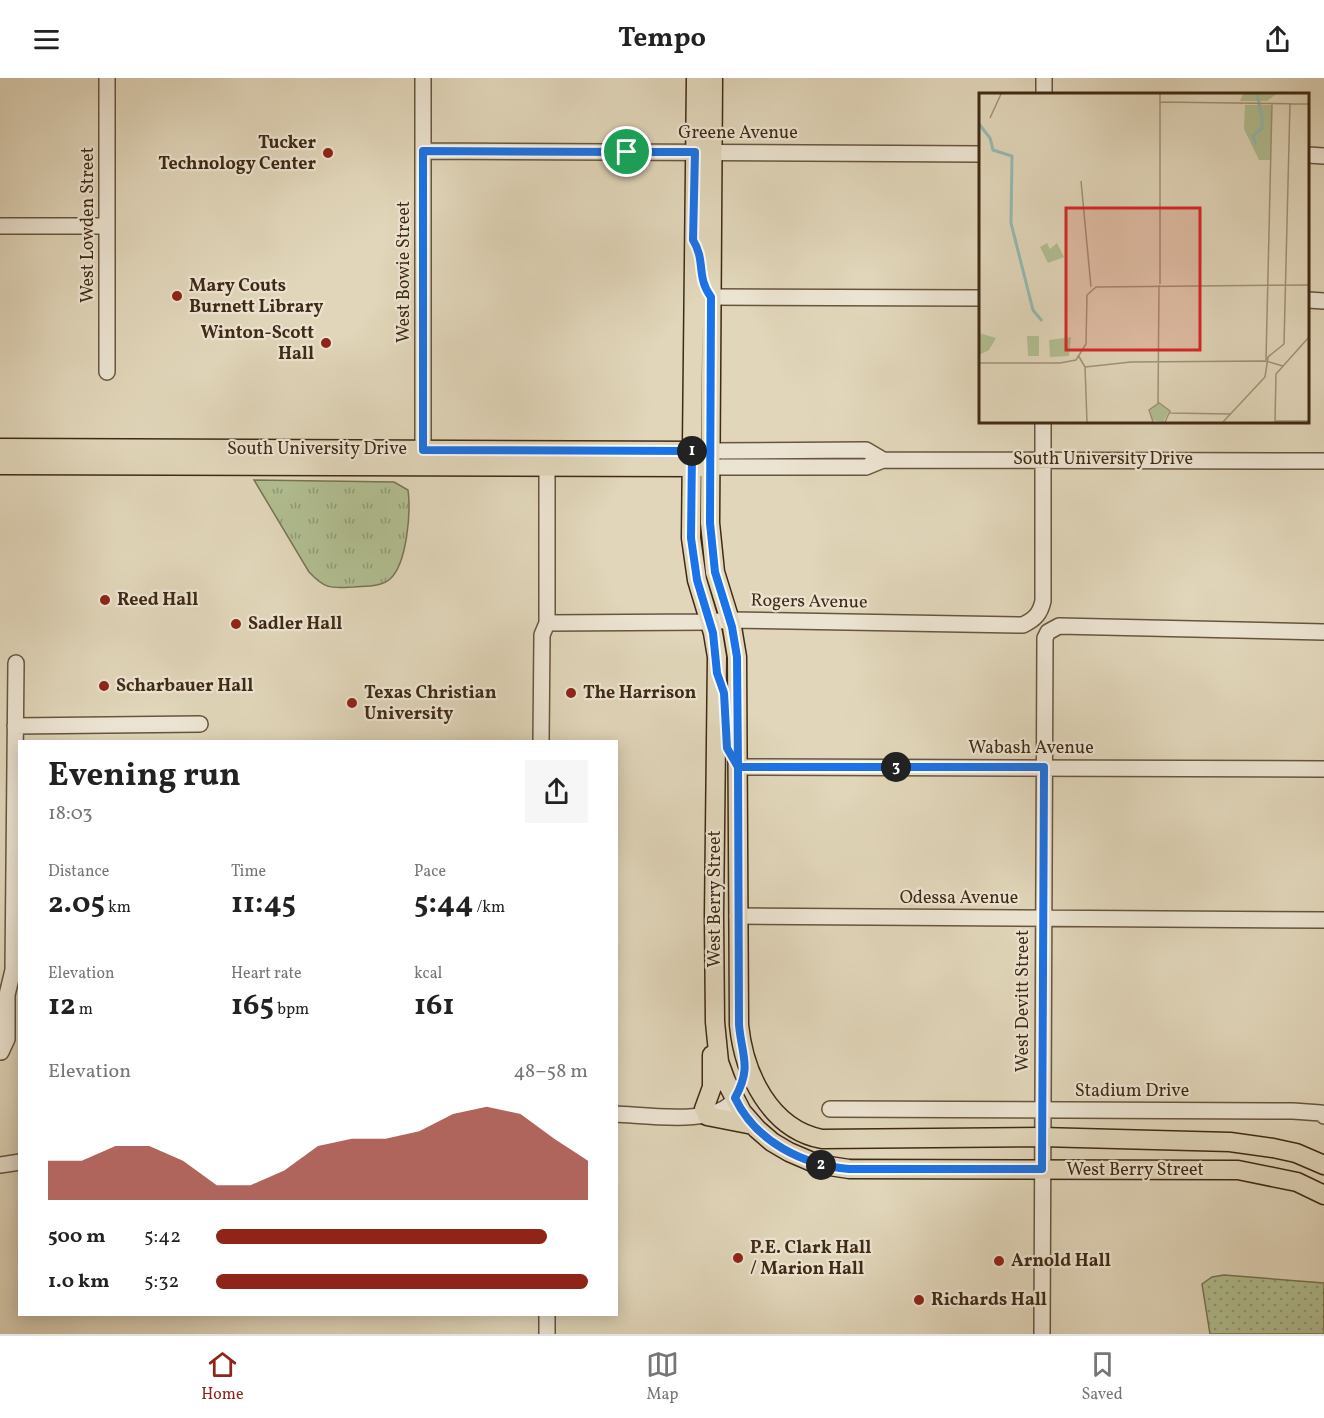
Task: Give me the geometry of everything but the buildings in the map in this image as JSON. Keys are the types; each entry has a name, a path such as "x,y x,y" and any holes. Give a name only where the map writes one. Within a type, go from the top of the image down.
{"main road":[{"name":"West Berry Street","path":"696,78 704,152 711,297 712,549 719,589 730,620 738,669 739,1025 746,1064 761,1093 781,1119 792,1128 805,1134 829,1139 1041,1137 1230,1142 1296,1153 1324,1165"},
{"name":"West Berry Street","path":"713,78 693,240 690,528 697,580 715,646 717,673 716,1044 719,1062 742,1112 772,1142 817,1164 832,1167 849,1169 1238,1170 1297,1182 1324,1195"},
{"path":"693,240 700,251 704,288 711,297"},
{"name":"South University Drive","path":"0,448 423,458 710,459"},
{"name":"South University Drive","path":"0,465 423,458 547,466 691,459"},
{"path":"693,548 706,576 719,617 730,620"},
{"path":"717,673 724,693 727,748 738,767"},
{"path":"716,773 727,785 729,840 737,854"},
{"path":"715,999 711,1030 712,1087 705,1112 753,1125"},
{"path":"746,1064 742,1084 735,1098 756,1102 781,1119"}],"street":[{"name":"West Lowden Street","path":"107,78 107,372"},
{"name":"West Bowie Street","path":"423,78 423,458"},
{"name":"Greene Avenue","path":"423,151 979,154"},
{"path":"0,226 107,226"},
{"path":"711,297 979,298"},
{"path":"1309,300 1324,301"},
{"path":"1043,423 1043,459"},
{"name":"South University Drive","path":"710,459 866,467 883,460 1324,461"},
{"name":"Rogers Avenue","path":"547,623 730,620 1023,625 1034,620 1041,611 1043,601 1043,459"},
{"path":"541,740 542,635 547,623 547,466"},
{"name":"West Devitt Street","path":"1042,1334 1044,645 1048,632 1059,626 1324,632"},
{"path":"1,1052 7,1039 7,995 13,970 8,848 16,663"},
{"path":"15,726 200,724"},
{"name":"Wabash Avenue","path":"738,767 1324,769"},
{"name":"Odessa Avenue","path":"737,916 1324,920"},
{"path":"618,1114 686,1116 730,1106 735,1098"},
{"name":"Stadium Drive","path":"830,1109 1293,1111 1321,1113 1324,1116"},
{"path":"0,1165 18,1162"},
{"path":"547,1316 547,1334"}],"green space":[{"path":"254,480 394,482 408,490 409,511 406,537 396,572 386,582 373,586 329,587 320,582 309,572"},
{"path":"1224,1275 1324,1283 1324,1334 1210,1334 1202,1284 1212,1277"}],"place":[{"name":"Tucker Technology Center","path":"328,153"},
{"name":"Mary Couts Burnett Library","path":"177,296"},
{"name":"Winton-Scott Hall","path":"326,343"},
{"name":"Reed Hall","path":"105,600"},
{"name":"Sadler Hall","path":"236,624"},
{"name":"Scharbauer Hall","path":"104,686"},
{"name":"The Harrison","path":"571,693"},
{"name":"Texas Christian University","path":"352,703"},
{"name":"P.E. Clark Hall / Marion Hall","path":"738,1258"},
{"name":"Arnold Hall","path":"999,1261"},
{"name":"Richards Hall","path":"919,1300"}],"route":[{"path":"627,152 423,151 423,450 692,451 690,528 697,580 713,633 717,673 724,693 727,748 738,767 739,1025 746,1064 742,1084 735,1098 742,1112 772,1142 802,1159 817,1164 849,1169 1042,1169 1044,767 738,767 737,657 732,627 715,572 710,523 711,297 704,288 700,251 693,240 695,152 627,152"}]}
